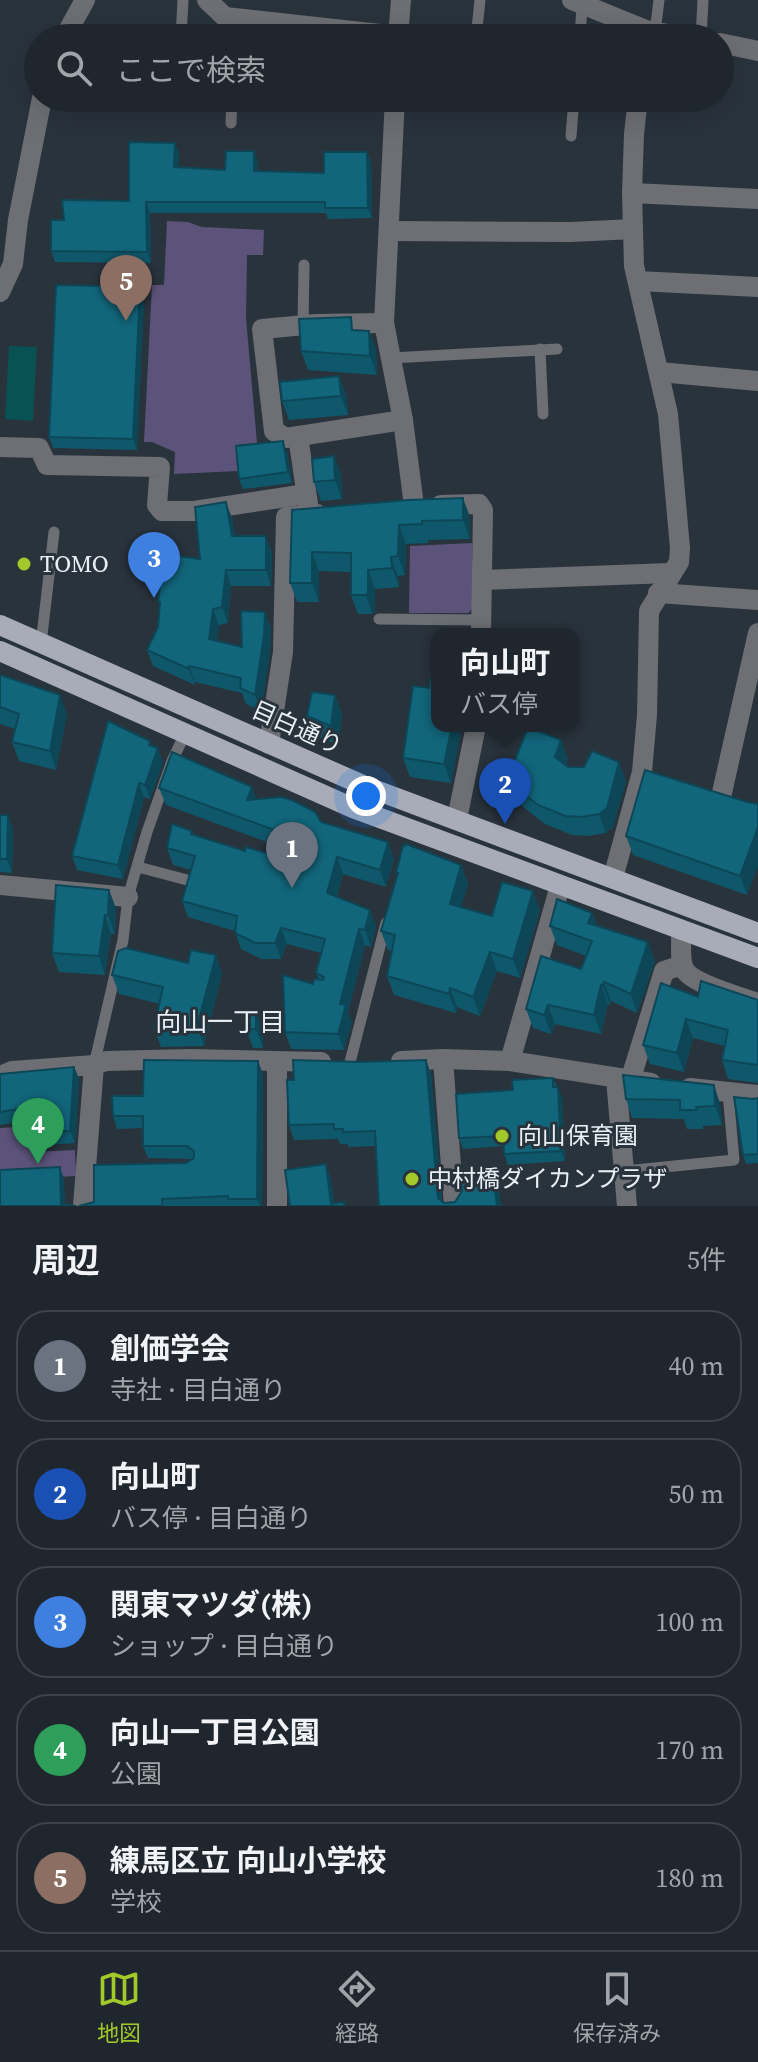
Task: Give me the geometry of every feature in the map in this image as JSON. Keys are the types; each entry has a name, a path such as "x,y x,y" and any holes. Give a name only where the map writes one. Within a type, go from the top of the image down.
{"main road":[{"name":"目白通り","path":"0,625 365,786 758,933"},
{"name":"目白通り","path":"0,651 413,836 758,958"}],"street":[{"path":"72,24 85,0"},
{"path":"399,24 401,0"},
{"path":"211,1 232,24"},
{"path":"577,3 627,24"},
{"path":"734,46 758,51"},
{"path":"0,292 13,264 18,220 39,112"},
{"path":"394,112 384,323 403,420 406,507 479,504 483,510 481,627"},
{"path":"613,878 649,774 649,611 679,562 680,548 668,414 638,281 632,193 636,112"},
{"path":"632,193 758,199"},
{"path":"389,231 571,232 633,229"},
{"path":"638,281 758,287"},
{"path":"384,323 262,329 276,391 274,431 286,438 403,420"},
{"path":"659,372 758,381"},
{"path":"298,436 310,515"},
{"path":"0,447 39,448 47,465 160,467 157,505 162,511 194,511 306,494"},
{"path":"269,744 283,652 286,517 340,512"},
{"path":"482,580 670,573"},
{"path":"658,593 758,600"},
{"path":"746,805 714,795 758,633"},
{"path":"457,819 475,732"},
{"path":"0,885 128,897"},
{"path":"510,1061 560,886"},
{"path":"681,931 682,965 686,973 700,982 758,1003"},
{"path":"627,1206 623,1080 664,971 682,965"},
{"path":"0,1076 12,1071 94,1065 106,1061 177,1059 366,1063 443,1059 510,1061 623,1080 758,1095"},
{"path":"443,1059 454,1206"},
{"path":"277,1062 277,1206"},
{"path":"83,1206 93,1166 94,1065"}],"lane":[{"path":"182,24 183,0"},
{"path":"477,24 480,0"},
{"path":"652,24 659,0"},
{"path":"702,24 703,0"},
{"path":"577,3 579,24"},
{"path":"231,112 231,123"},
{"path":"571,136 573,112"},
{"path":"303,325 304,265"},
{"path":"540,349 543,414"},
{"path":"391,358 557,349"},
{"path":"41,644 54,532"},
{"path":"379,619 481,627"},
{"path":"94,1065 120,954 128,897 172,761 185,734"},
{"path":"138,867 191,881"},
{"path":"366,1063 388,915"},
{"path":"120,954 134,957"},
{"path":"625,1171 734,1160 728,1093"}],"shaded area":[{"path":"167,221 188,222 202,227 264,230 263,255 247,255 246,318 257,443 237,445 239,471 174,474 175,452 152,442 144,442 152,285 164,285"},
{"path":"9,346 37,347 33,421 5,419"},
{"path":"472,543 472,609 468,613 409,613 410,546"},
{"path":"29,1126 31,1152 75,1150 76,1176 0,1180 0,1128"}],"building":[{"path":"129,142 175,143 174,167 225,170 226,151 254,151 254,171 324,173 324,152 367,152 368,208 325,208 325,202 146,202 147,252 51,251 51,220 64,220 62,200 129,201"},
{"path":"56,285 140,287 133,439 49,437"},
{"path":"351,317 352,330 369,331 370,356 301,351 299,319"},
{"path":"339,376 341,396 282,401 280,382"},
{"path":"283,441 288,472 239,479 236,446"},
{"path":"334,456 335,480 314,482 312,459"},
{"path":"463,498 463,520 399,525 398,556 391,557 392,568 368,570 366,595 351,595 351,553 312,552 312,583 290,583 292,510"},
{"path":"226,502 232,536 266,536 266,570 226,570 222,607 213,609 209,639 242,647 241,611 265,612 255,695 240,688 241,678 189,666 189,669 147,650 158,627 164,554 200,559 195,507"},
{"path":"0,675 60,695 50,751 12,742 19,714 0,707"},
{"path":"431,679 431,732 451,732 444,764 403,758 413,686 429,688"},
{"path":"312,692 335,695 331,726 307,716"},
{"path":"108,721 158,748 145,785 139,783 118,865 72,856"},
{"path":"526,732 541,732 561,740 555,757 568,767 584,767 592,751 619,762 607,808 599,814 581,817 565,816 538,805 514,786 510,773"},
{"path":"172,752 252,787 247,800 281,797 292,800 315,812 321,822 388,842 380,870 337,857 327,893 370,910 365,930 359,929 340,1004 346,1005 338,1034 285,1032 283,975 313,984 314,979 323,980 324,977 316,973 325,939 281,928 275,943 255,943 235,933 237,916 182,901 195,856 167,848 172,824 192,831 191,834 245,851 246,847 272,855 280,832 159,788"},
{"path":"645,770 758,804 758,827 740,876 626,836"},
{"path":"0,815 8,815 7,859 0,859"},
{"path":"403,845 461,865 450,904 492,916 502,882 533,891 513,959 490,952 473,997 450,988 449,994 387,976 395,935 381,931"},
{"path":"56,885 109,890 108,915 105,915 99,956 52,953"},
{"path":"557,899 592,913 588,923 648,942 631,994 604,982 594,1015 548,1005 544,1015 526,1009 541,956 581,969 592,941 550,926"},
{"path":"126,948 188,963 191,950 216,955 197,1027 154,1028 163,987 112,975 118,951"},
{"path":"701,981 758,1000 758,1065 722,1060 728,1030 686,1019 677,1053 643,1045 661,983 698,997"},
{"path":"251,1011 256,1012 256,1029 246,1029"},
{"path":"144,1060 258,1061 257,1199 228,1199 228,1196 162,1199 162,1206 79,1206 94,1202 94,1165 186,1163 194,1158 194,1151 187,1146 143,1146 143,1116 113,1116 112,1096 143,1096"},
{"path":"293,1060 426,1060 438,1198 444,1203 455,1202 462,1191 460,1173 493,1170 497,1206 379,1206 375,1131 343,1132 343,1129 334,1129 334,1124 289,1125 287,1080 294,1080"},
{"path":"74,1067 70,1131 33,1133 31,1107 0,1112 0,1074"},
{"path":"623,1075 714,1085 715,1106 680,1110 680,1100 626,1099"},
{"name":"向山保育園","path":"553,1078 553,1087 558,1087 561,1151 504,1154 503,1136 459,1138 456,1094 513,1090 512,1080"},
{"path":"734,1097 758,1098 758,1154 743,1155"},
{"path":"326,1164 331,1204 344,1202 344,1206 290,1206 285,1170"},
{"path":"60,1167 61,1204 76,1206 0,1206 0,1170"}],"place":[{"name":"練馬区立 向山小学校","path":"126,321"},
{"name":"TOMO","path":"24,564"},
{"name":"関東マツダ(株)","path":"154,598"},
{"name":"向山町","path":"505,824"},
{"name":"創価学会","path":"292,888"},
{"name":"向山保育園","path":"502,1136"},
{"name":"向山一丁目公園","path":"38,1164"},
{"name":"中村橋ダイカンプラザ","path":"412,1179"}],"district":[{"name":"向山一丁目","path":"220,1022"}]}
